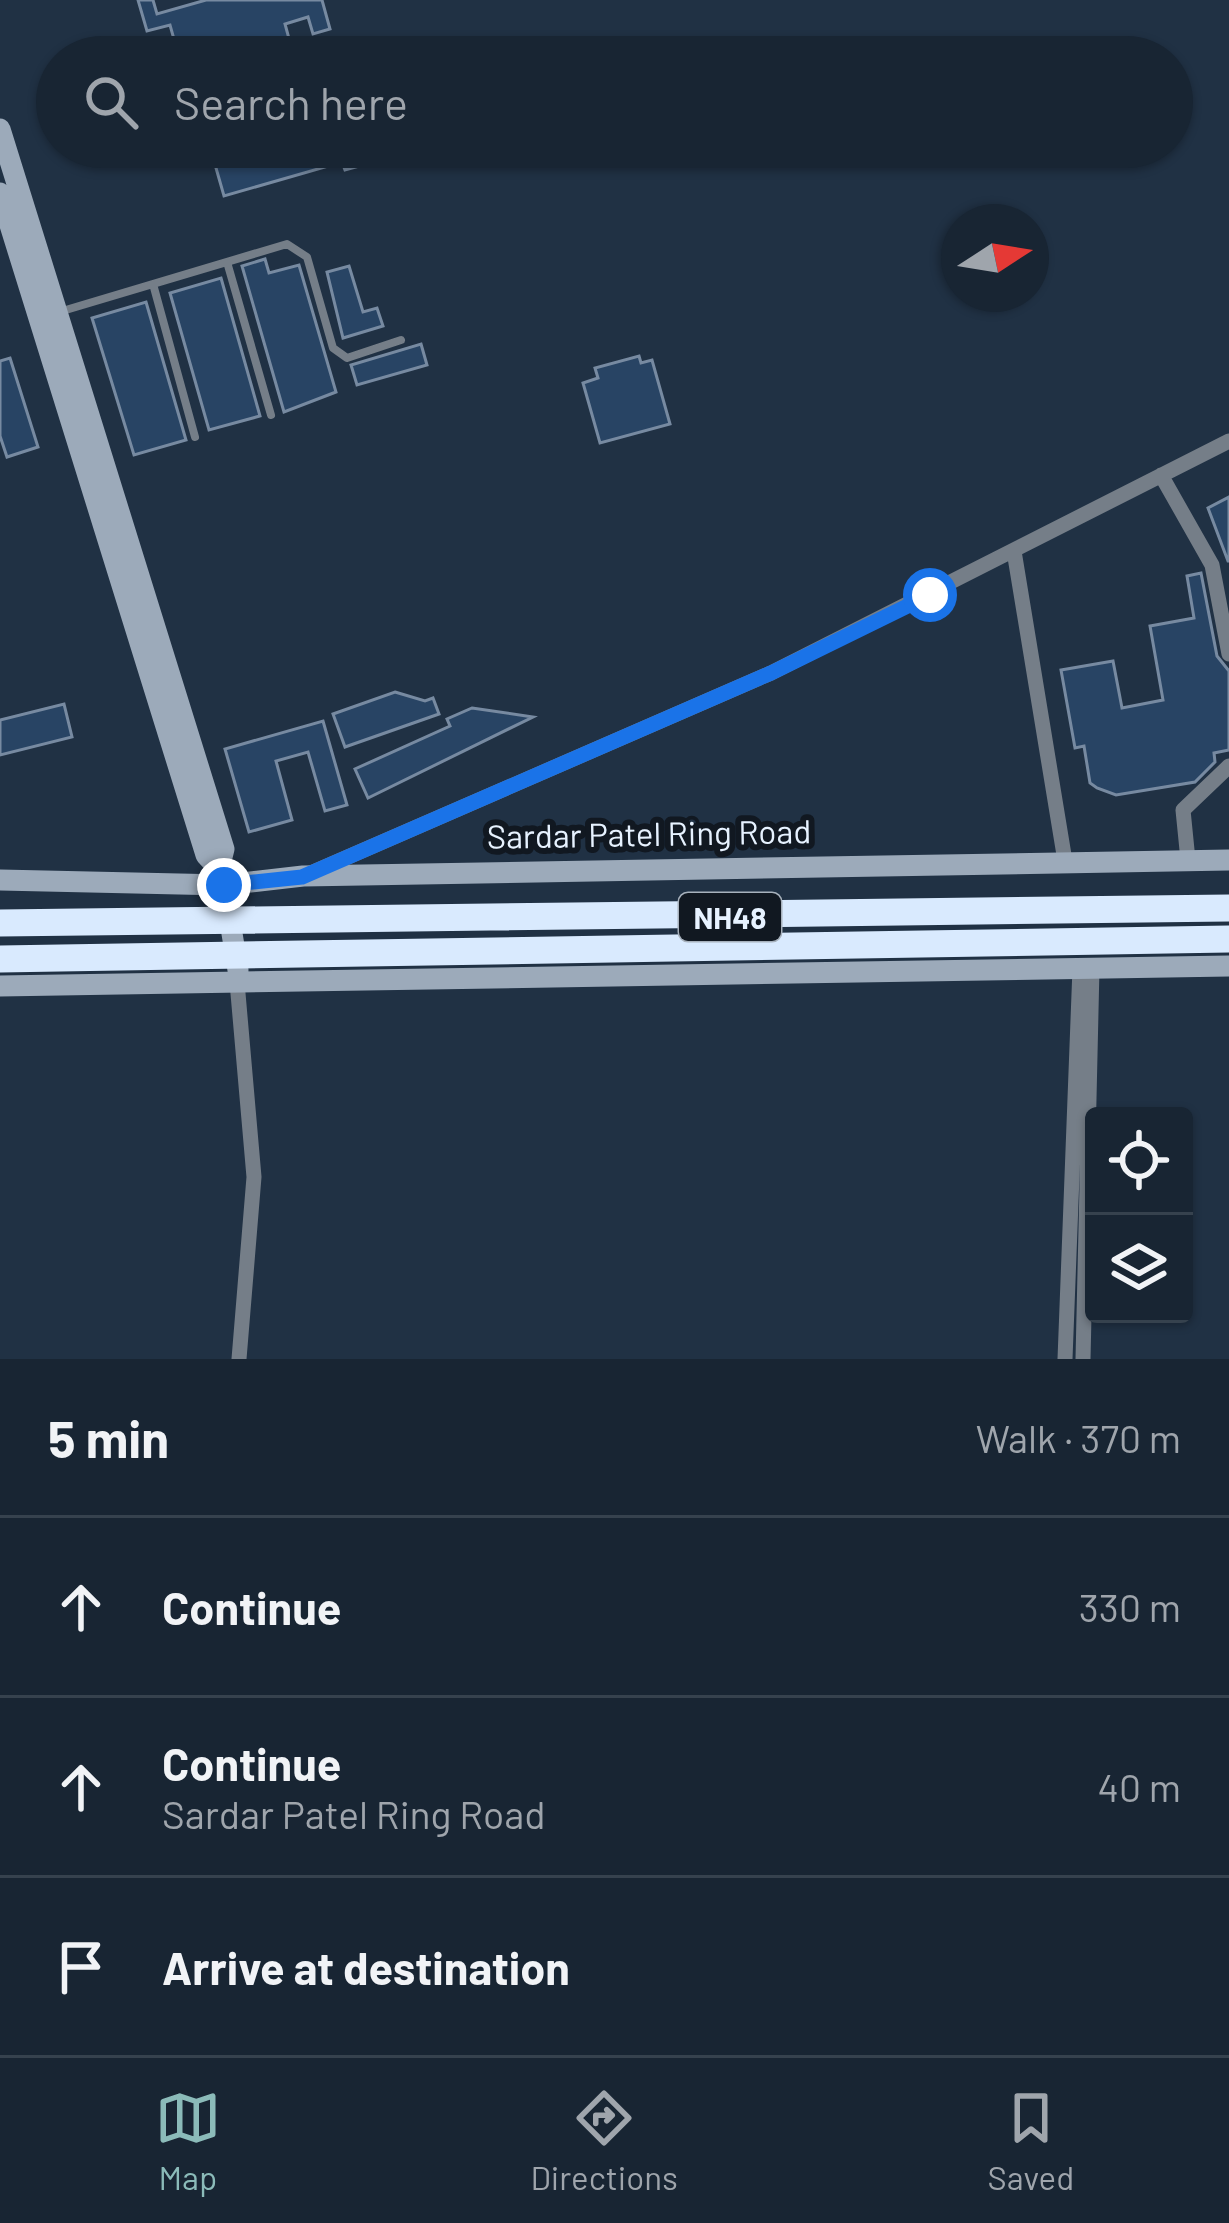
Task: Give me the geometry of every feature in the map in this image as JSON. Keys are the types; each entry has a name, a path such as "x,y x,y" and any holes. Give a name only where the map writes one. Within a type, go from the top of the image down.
{"highway":[{"name":"NH48","path":"0,958 238,969 747,931 1229,908"},
{"name":"NH48","path":"0,923 230,920 1229,939"}],"street":[{"path":"0,129 58,312 58,345"},
{"path":"0,193 58,345 206,855 222,877 238,969 254,1177 239,1359"},
{"path":"302,877 771,673 1229,441"},
{"path":"1161,476 1212,565 1229,654"},
{"path":"1014,551 1065,861"},
{"path":"1212,565 1229,557"},
{"path":"1188,860 1184,810 1229,766"},
{"name":"Sardar Patel Ring Road","path":"0,880 1229,860"},
{"path":"0,986 238,969 1229,966"},
{"path":"1065,1359 1086,968"},
{"path":"1083,1359 1086,968"}],"lane":[{"path":"58,312 287,244 307,257 333,348 347,358 401,340"},
{"path":"227,262 271,415"},
{"path":"153,284 196,437"}],"building":[{"path":"138,0 153,0 157,14 206,0 322,0 330,29 313,34 308,17 285,24 288,36 173,36 170,25 147,31"},
{"path":"216,168 321,168 224,196"},
{"path":"265,259 269,273 299,265 336,392 284,412 242,266"},
{"path":"349,266 363,312 377,308 383,326 343,338 327,272"},
{"path":"221,278 260,416 209,430 170,293"},
{"path":"146,302 186,440 134,455 92,318"},
{"path":"421,344 427,365 357,385 351,365"},
{"path":"639,356 641,363 652,360 670,424 600,443 583,383 598,378 595,368"},
{"path":"10,358 38,447 7,457 0,436 0,361"},
{"path":"1229,497 1229,561 1228,561 1208,508"},
{"path":"1201,573 1217,656 1229,671 1229,750 1214,753 1215,762 1195,782 1116,795 1097,788 1090,783 1084,746 1075,748 1061,670 1113,661 1122,708 1163,700 1150,626 1194,618 1187,576"},
{"path":"395,692 425,701 433,698 439,714 345,747 333,714"},
{"path":"64,704 72,737 0,755 0,720"},
{"path":"472,708 533,717 368,798 355,769 450,726 447,719"},
{"path":"323,721 347,805 325,811 308,752 276,761 292,820 249,832 225,749"}],"route":[{"path":"224,885 302,877 771,673 930,595"}]}
